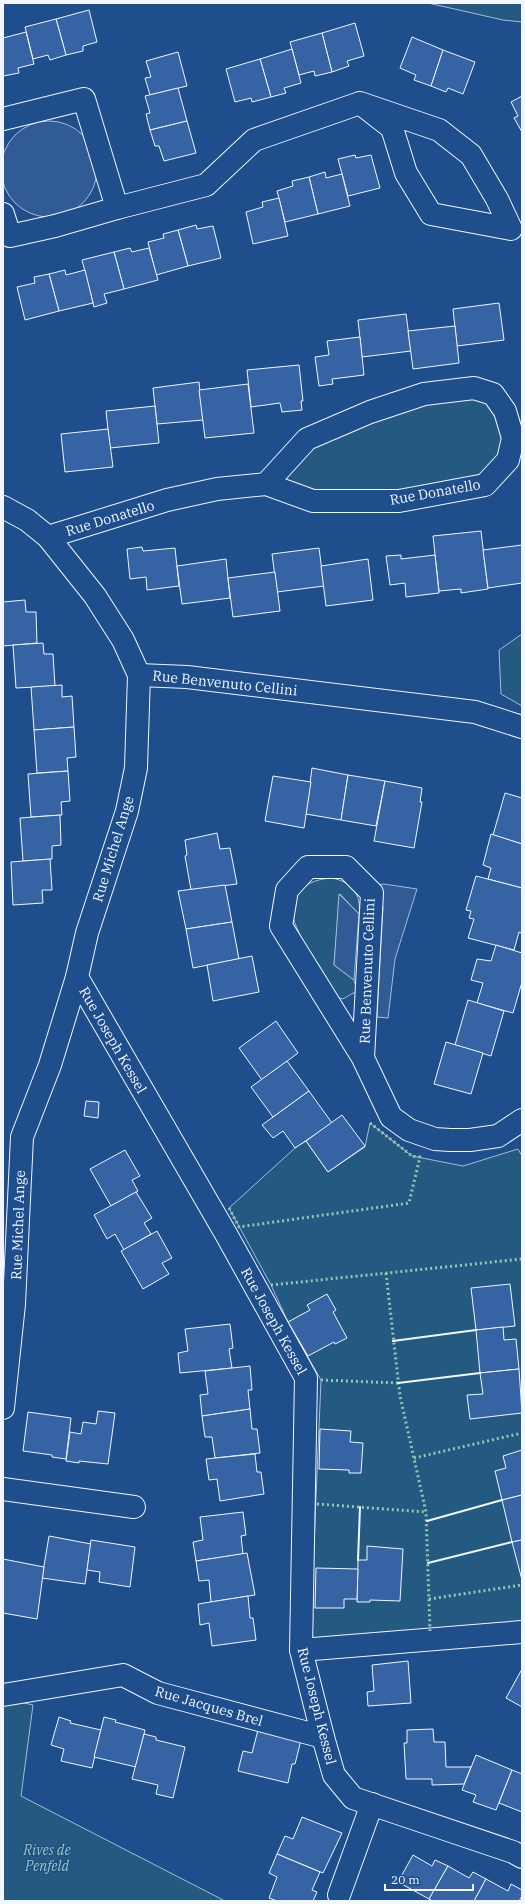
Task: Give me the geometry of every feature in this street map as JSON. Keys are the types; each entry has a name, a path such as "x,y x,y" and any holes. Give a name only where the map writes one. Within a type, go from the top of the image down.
{"street":[{"path":"3,120 84,100 117,208"},
{"path":"3,214 10,236 55,226 117,208 206,186 254,140 360,103 439,130 471,155 497,199 511,229 431,214 406,173 392,128 360,103"},
{"name":"Rue Donatello","path":"48,537 167,500 217,489 266,484 313,501 400,501 485,485 508,460 513,438 506,411 493,394 474,388 424,394 370,412 307,438 266,484"},
{"name":"Rue Michel Ange","path":"3,507 27,520 48,537 95,596 124,640 140,675 136,768 127,811 87,933 76,977 50,1065 22,1137 14,1304 3,1408"},
{"name":"Rue Benvenuto Cellini","path":"140,675 187,677 475,712 522,726"},
{"name":"Rue Benvenuto Cellini","path":"363,1058 372,893 346,867 308,867 287,890 281,926 363,1058 391,1117 409,1130 435,1139 470,1140 498,1136 522,1120"},
{"name":"Rue Joseph Kessel","path":"76,977 226,1234 306,1378 301,1650 322,1737 334,1775 354,1798 513,1852 522,1857"},
{"name":"Rue Michel Ange","path":"3,1158 22,1137"},
{"path":"3,1489 134,1507"},
{"path":"301,1650 522,1632"},
{"name":"Rue Jacques Brel","path":"3,1695 123,1675 158,1693 322,1737"},
{"path":"339,1895 372,1804"}],"green space":[{"path":"428,3 522,3 522,22 503,20"},
{"path":"493,394 513,438 485,485 399,501 266,484 307,439 370,412"},
{"path":"522,634 522,706 501,694 499,650"},
{"path":"331,878 344,882 354,890 359,901 359,914 340,894 334,965 354,980 357,991 343,999 336,997 318,968 304,944 293,915 295,899 303,888 315,881"},
{"path":"370,1123 412,1156 463,1166 518,1149 522,1156 522,1632 310,1640 321,1380 288,1322 271,1285 229,1208 295,1148 306,1141 328,1172 365,1147"},
{"name":"Rives de Penfeld","path":"3,1698 33,1705 21,1796 225,1901 3,1901"}],"shaded area":[{"path":"49,121 67,125 83,135 93,151 97,169 93,187 83,203 67,213 49,217 31,213 15,203 5,187 1,169 5,151 15,135 31,125"},
{"path":"384,884 417,889 395,959 388,1018 377,1017 383,907 377,885"},
{"path":"339,894 359,914 354,980 334,965"}],"building":[{"path":"89,10 97,42 83,46 83,51 66,55 56,19"},
{"path":"56,19 66,55 50,60 48,55 33,59 25,27"},
{"path":"355,23 364,56 347,61 349,66 332,72 322,33"},
{"path":"26,32 34,64 18,68 19,73 3,76 3,38"},
{"path":"322,33 332,72 315,76 314,71 299,75 290,42"},
{"path":"412,37 443,50 431,86 414,80 416,75 400,68"},
{"path":"292,49 301,83 284,88 286,93 271,97 260,59"},
{"path":"443,50 475,62 463,94 448,88 446,92 431,86"},
{"path":"178,52 187,86 150,95 145,78 151,77 146,61"},
{"path":"260,59 271,97 252,102 251,98 235,102 226,69"},
{"path":"178,88 187,121 150,130 146,114 150,113 145,96"},
{"path":"522,96 522,132 514,118 518,116 511,102"},
{"path":"187,121 196,153 164,161 159,146 155,146 150,130"},
{"path":"355,155 356,158 371,155 380,188 348,196 338,159"},
{"path":"325,172 326,178 342,174 350,206 318,214 309,177"},
{"path":"309,177 318,214 285,222 277,191 293,186 292,181"},
{"path":"279,198 288,236 253,244 246,212 263,207 262,202"},
{"path":"196,225 197,229 213,226 221,258 188,266 178,230"},
{"path":"178,230 188,266 156,275 148,242 164,238 163,234"},
{"path":"130,248 132,252 149,248 158,280 124,289 114,252"},
{"path":"114,252 124,289 104,294 107,303 94,307 82,260"},
{"path":"65,270 66,275 85,270 93,303 59,311 49,274"},
{"path":"49,274 59,311 25,320 17,287 35,283 34,277"},
{"path":"499,303 504,340 457,346 453,309"},
{"path":"406,314 411,351 362,357 358,320"},
{"path":"455,326 459,363 413,369 408,331"},
{"path":"360,337 364,375 332,379 333,384 319,386 315,357 329,355 327,341"},
{"path":"299,365 303,401 301,401 302,410 282,412 280,403 251,407 247,370"},
{"path":"199,382 203,420 157,424 153,388"},
{"path":"248,384 254,433 205,438 199,390"},
{"path":"155,406 159,443 110,448 106,411"},
{"path":"108,429 113,467 65,472 61,434"},
{"path":"481,531 488,589 461,593 461,589 439,591 433,536"},
{"path":"522,545 522,583 488,588 483,550"},
{"path":"142,547 143,551 175,548 179,586 147,590 146,577 130,579 127,549"},
{"path":"319,548 324,586 277,592 272,554"},
{"path":"401,555 401,559 435,555 439,593 406,597 405,583 390,585 386,556"},
{"path":"226,559 230,598 182,604 177,566"},
{"path":"368,559 373,600 326,606 321,566"},
{"path":"275,572 280,611 233,617 228,578"},
{"path":"25,600 26,612 36,612 37,643 3,646 3,602"},
{"path":"43,643 44,654 53,654 55,686 16,688 13,645"},
{"path":"62,685 62,697 72,696 74,727 34,730 31,687"},
{"path":"74,727 76,757 67,758 68,771 37,773 34,730"},
{"path":"312,768 348,775 341,820 306,814"},
{"path":"68,771 70,801 61,802 62,815 31,817 28,774"},
{"path":"348,775 385,781 376,826 341,820"},
{"path":"273,776 311,782 304,828 265,821"},
{"path":"385,781 422,788 420,802 422,802 414,848 374,841"},
{"path":"505,793 522,798 522,844 493,835"},
{"path":"60,815 61,845 52,846 52,859 23,861 20,818"},
{"path":"217,833 220,849 230,848 237,884 191,890 185,856 187,855 185,840"},
{"path":"491,834 522,844 522,888 488,879 491,868 483,865"},
{"path":"50,859 52,890 42,890 43,903 13,905 11,862"},
{"path":"476,876 522,888 522,930 521,933 519,932 514,950 468,938 474,919 469,918 471,911 466,910"},
{"path":"225,885 232,922 186,929 178,891"},
{"path":"232,922 239,959 193,968 186,929"},
{"path":"496,945 522,953 522,982 513,1013 477,1003 483,983 471,980 477,959 491,961"},
{"path":"252,956 259,992 213,1001 207,965"},
{"path":"468,1000 504,1011 491,1056 455,1045"},
{"path":"276,1021 298,1053 262,1080 239,1048"},
{"path":"446,1042 483,1053 471,1094 434,1084"},
{"path":"287,1061 309,1091 273,1117 251,1087"},
{"path":"309,1091 332,1123 295,1148 283,1131 273,1138 262,1125"},
{"path":"86,1101 99,1102 98,1118 84,1116"},
{"path":"342,1115 365,1146 328,1172 306,1141"},
{"path":"125,1150 140,1176 132,1180 138,1191 111,1206 90,1169"},
{"path":"136,1192 152,1218 144,1223 151,1234 124,1250 115,1234 107,1239 94,1215"},
{"path":"157,1231 172,1258 162,1263 169,1274 143,1289 121,1251"},
{"path":"510,1284 515,1326 476,1330 471,1288"},
{"path":"327,1294 336,1310 333,1312 347,1338 335,1344 334,1342 308,1356 288,1322 310,1310 307,1305"},
{"path":"230,1324 233,1348 229,1349 232,1368 180,1373 178,1353 188,1351 185,1329"},
{"path":"503,1327 504,1340 516,1339 519,1369 480,1373 476,1330"},
{"path":"250,1366 252,1390 248,1390 250,1409 202,1416 200,1395 208,1394 205,1371"},
{"path":"519,1369 522,1413 470,1419 467,1395 483,1394 480,1373"},
{"path":"250,1409 252,1429 257,1429 260,1453 215,1458 212,1437 205,1437 202,1416"},
{"path":"98,1411 115,1413 108,1464 66,1461 70,1432 81,1434 83,1422 96,1424"},
{"path":"28,1412 71,1418 66,1459 52,1457 52,1455 23,1451"},
{"path":"320,1429 351,1431 350,1442 363,1443 361,1473 349,1473 349,1470 319,1469"},
{"path":"522,1450 522,1495 502,1500 495,1471 506,1468 503,1456"},
{"path":"255,1454 257,1472 261,1472 264,1494 220,1501 217,1479 209,1480 206,1459"},
{"path":"522,1495 522,1540 512,1542 502,1500"},
{"path":"243,1512 246,1535 241,1536 243,1554 196,1561 193,1542 203,1540 200,1517"},
{"path":"49,1536 91,1544 85,1584 42,1578"},
{"path":"91,1540 135,1547 130,1587 99,1582 100,1572 87,1570"},
{"path":"522,1540 522,1580 512,1542"},
{"path":"367,1546 403,1549 400,1601 370,1600 370,1602 357,1602 358,1560 367,1560"},
{"path":"247,1553 255,1595 211,1602 209,1580 199,1581 196,1561"},
{"path":"3,1559 44,1567 37,1619 3,1613"},
{"path":"316,1568 358,1569 357,1599 344,1599 344,1608 315,1608"},
{"path":"248,1596 250,1618 253,1618 256,1640 212,1646 209,1623 200,1625 198,1604"},
{"path":"408,1661 411,1703 368,1706 367,1692 374,1691 372,1665"},
{"path":"522,1669 522,1707 506,1698"},
{"path":"59,1717 71,1721 70,1723 101,1730 92,1768 61,1761 64,1749 51,1745"},
{"path":"104,1717 116,1720 115,1722 145,1730 136,1767 94,1757"},
{"path":"433,1729 434,1742 445,1742 446,1767 471,1767 464,1784 432,1785 432,1779 406,1779 404,1743 407,1743 407,1730"},
{"path":"258,1730 301,1740 295,1764 292,1764 288,1783 238,1771 243,1751 252,1753"},
{"path":"144,1734 156,1737 156,1740 185,1747 173,1798 156,1794 158,1785 132,1779"},
{"path":"476,1755 512,1770 496,1810 473,1802 476,1795 462,1790"},
{"path":"512,1770 522,1774 522,1812 499,1803"},
{"path":"302,1817 342,1833 323,1873 277,1854 285,1836 293,1839"},
{"path":"277,1854 320,1872 312,1890 317,1892 313,1901 277,1901 269,1898 277,1877 269,1873"},
{"path":"413,1855 432,1866 435,1860 448,1866 429,1899 398,1882"},
{"path":"448,1866 469,1878 473,1872 486,1879 474,1901 433,1901 429,1899"},
{"path":"486,1879 508,1891 511,1884 522,1890 522,1896 519,1901 474,1901"}],"hedge":[{"path":"229,1208 239,1227 409,1203 420,1157 412,1156 370,1123"},
{"path":"271,1285 522,1259"},
{"path":"386,1273 400,1396 426,1512 430,1631"},
{"path":"321,1380 398,1383"},
{"path":"414,1458 522,1433"},
{"path":"317,1504 426,1512"},
{"path":"429,1599 522,1585"}],"wall":[{"path":"393,1341 476,1330"},
{"path":"398,1383 480,1373"},
{"path":"427,1521 502,1500"},
{"path":"358,1560 360,1507"},
{"path":"428,1563 512,1542"}]}
